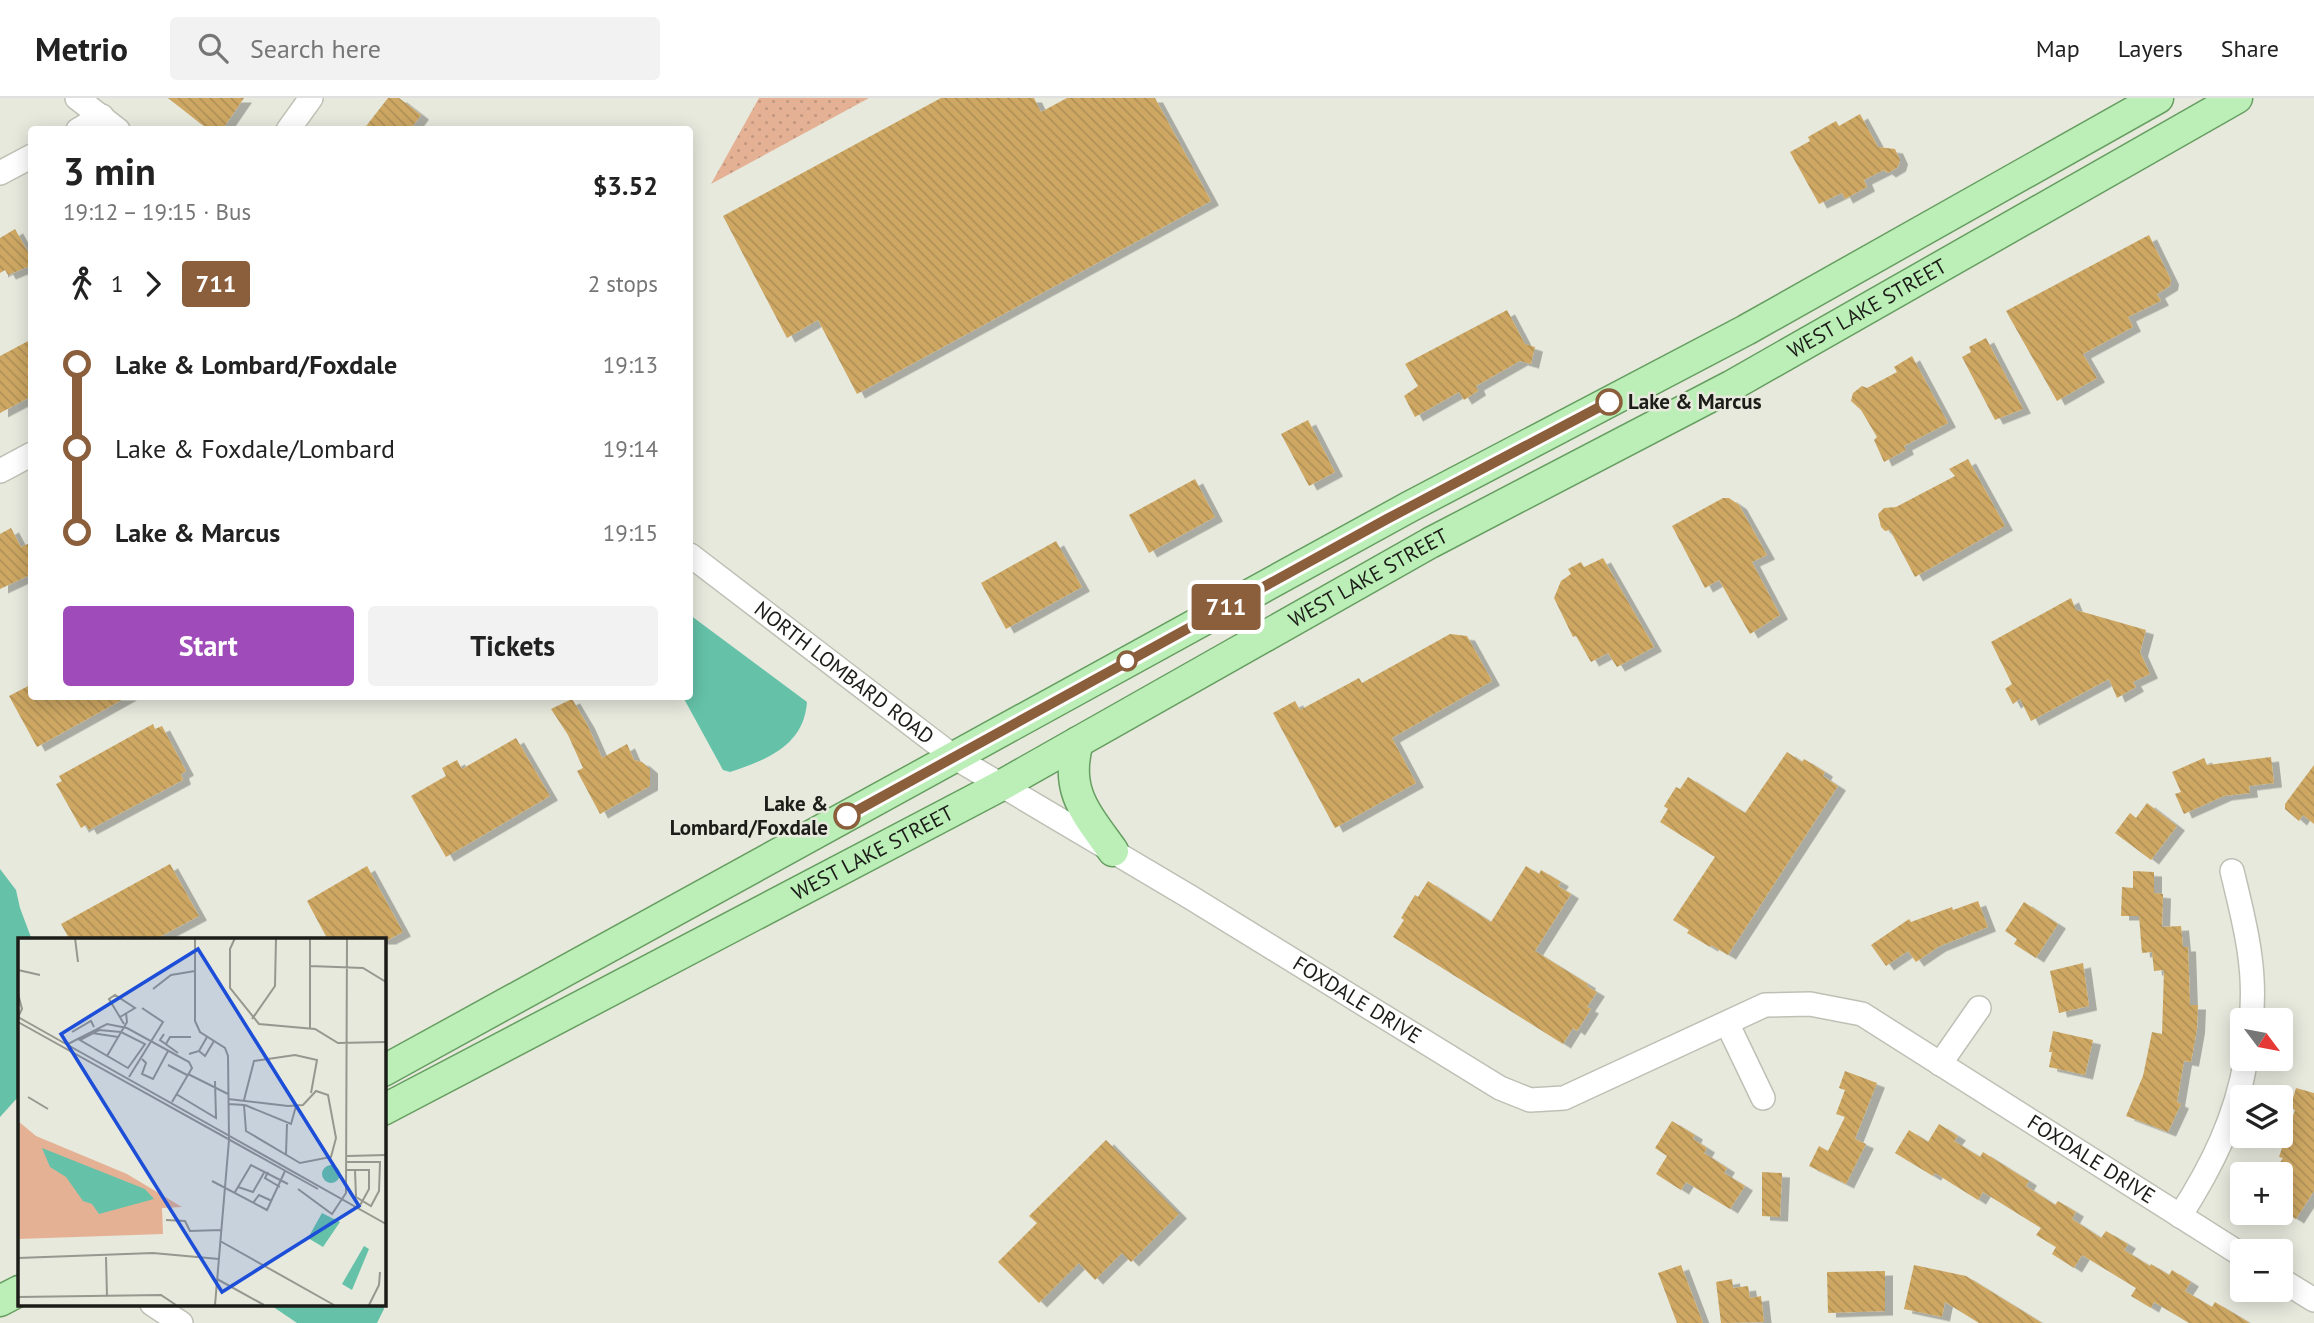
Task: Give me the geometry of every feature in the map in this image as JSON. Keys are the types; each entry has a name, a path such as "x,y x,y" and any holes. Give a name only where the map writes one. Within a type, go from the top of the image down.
{"main road":[{"name":"WEST LAKE STREET","path":"385,1070 1398,513 1735,337 2158,98"},
{"name":"WEST LAKE STREET","path":"385,1109 1002,785 1430,542 1731,386 2236,98"},
{"path":"1078,742 1072,776 1076,792 1088,816 1113,851"},
{"path":"0,1301 18,1292"}],"street":[{"path":"77,98 110,123"},
{"path":"291,126 311,98"},
{"path":"0,173 28,158"},
{"path":"0,471 28,456"},
{"name":"NORTH LOMBARD ROAD","path":"693,557 954,757 1002,785"},
{"name":"FOXDALE DRIVE","path":"1002,785 1500,1088 1530,1100 1564,1098 1765,1005 1810,1004 1862,1014 2230,1247"},
{"path":"2232,871 2247,932 2252,977 2251,1008"},
{"path":"1940,1064 1979,1008"},
{"path":"1727,1023 1763,1098"},
{"path":"2180,1216 2220,1147 2233,1115 2243,1071"},
{"path":"2293,1287 2314,1300"},
{"path":"155,1306 181,1323"}],"shaded area":[{"path":"759,98 869,98 711,184"},
{"path":"693,617 807,702 799,730 781,749 730,772 723,770 685,700 693,700"},
{"path":"0,869 16,890 31,938 18,938 18,1097 0,1117"},
{"path":"272,1306 383,1306 384,1309 377,1323 297,1323"}],"building":[{"path":"168,98 244,98 225,126 201,124"},
{"path":"388,98 399,98 421,115 413,126 366,126"},
{"path":"941,98 1034,98 1041,112 1067,98 1155,98 1211,201 857,394 818,320 787,338 723,216"},
{"path":"1860,114 1878,147 1895,149 1900,160 1898,167 1888,173 1884,170 1864,180 1867,187 1845,199 1842,193 1819,204 1790,152 1810,141 1808,137 1836,121 1839,126"},
{"path":"15,229 28,252 28,267 8,275 5,270 0,273 0,238"},
{"path":"2149,235 2171,280 2170,286 2157,294 2161,301 2128,317 2133,327 2083,354 2097,378 2057,401 2006,311"},
{"path":"1507,310 1525,344 1535,347 1531,364 1520,361 1476,386 1478,391 1464,400 1459,392 1415,417 1404,396 1418,386 1405,364"},
{"path":"1986,338 2023,409 1995,420 1962,357 1971,352 1969,347"},
{"path":"28,341 28,398 0,413 0,356"},
{"path":"1912,356 1948,423 1904,446 1906,450 1884,462 1874,440 1877,437 1861,410 1851,401 1853,393 1862,386 1867,388 1897,372 1894,367"},
{"path":"1308,420 1335,472 1309,486 1281,434"},
{"path":"1968,459 2005,526 1915,577 1890,530 1885,531 1881,527 1878,514 1884,508 1896,507 1955,476 1949,469"},
{"path":"1195,479 1215,517 1149,553 1129,515"},
{"path":"1723,498 1729,498 1739,505 1767,555 1752,562 1780,615 1750,634 1719,580 1705,588 1672,526"},
{"path":"11,528 21,547 28,544 28,576 0,589 0,534"},
{"path":"1056,541 1082,587 1006,629 981,583"},
{"path":"1603,558 1654,647 1617,667 1608,653 1591,662 1576,636 1573,637 1554,598 1561,581 1571,574 1568,569 1581,562 1584,567"},
{"path":"2071,598 2076,610 2146,630 2140,652 2150,674 2133,682 2136,687 2117,698 2109,679 2031,721 2020,699 2013,704 2005,689 2012,684 1991,642"},
{"path":"1450,634 1467,636 1492,681 1392,738 1416,783 1335,828 1273,713 1295,701 1300,710 1359,678 1362,683"},
{"path":"28,686 28,700 122,700 37,747 9,696"},
{"path":"573,700 602,758 627,744 634,760 642,762 650,769 650,786 600,814 577,771 583,768 568,735 551,709"},
{"path":"153,724 155,729 162,726 186,771 181,774 183,780 89,830 86,825 81,828 56,784 62,781 59,776"},
{"path":"516,738 550,796 446,857 411,796 446,776 442,768 457,760 462,769"},
{"path":"1787,752 1825,772 1823,776 1838,786 1728,955 1687,933 1689,930 1673,920 1715,857 1660,822 1668,809 1664,806 1676,787 1680,789 1688,777 1745,813"},
{"path":"2271,757 2274,783 2249,786 2250,793 2224,796 2184,814 2175,794 2181,792 2172,772 2204,758 2207,765"},
{"path":"2314,765 2314,824 2303,815 2299,821 2285,809 2285,804"},
{"path":"2147,803 2177,826 2151,860 2115,833 2130,813 2136,818"},
{"path":"170,864 199,916 158,938 69,938 61,924"},
{"path":"367,866 403,932 388,940 327,938 307,901"},
{"path":"1526,866 1539,874 1541,870 1561,882 1558,886 1571,894 1535,951 1597,992 1587,1007 1591,1009 1577,1031 1573,1028 1563,1044 1393,937 1415,895 1418,897 1428,881 1491,922"},
{"path":"2133,871 2154,872 2154,893 2163,894 2162,927 2181,926 2183,947 2188,947 2190,1005 2198,1005 2191,1062 2184,1061 2177,1102 2181,1104 2168,1132 2126,1116 2143,1076 2152,1032 2162,1034 2164,970 2154,971 2152,952 2142,953 2139,916 2121,916 2122,887 2133,888"},
{"path":"1978,901 1988,927 1938,947 1916,962 1908,951 1886,966 1871,945 1909,919 1911,922"},
{"path":"2024,902 2058,924 2036,958 2014,944 2017,939 2005,931"},
{"path":"2083,963 2089,1006 2059,1013 2050,971"},
{"path":"2053,1031 2093,1040 2085,1075 2049,1067"},
{"path":"1845,1071 1877,1083 1855,1139 1866,1144 1846,1184 1809,1166 1819,1146 1828,1151 1845,1117 1836,1114 1845,1090 1839,1088"},
{"path":"2296,1088 2314,1093 2314,1191 2296,1219 2293,1217 2293,1162 2280,1162 2283,1158 2279,1157 2282,1148 2293,1148 2293,1098"},
{"path":"1672,1121 1695,1135 1693,1139 1707,1148 1704,1153 1727,1168 1724,1173 1745,1186 1730,1209 1686,1182 1681,1190 1656,1174 1667,1156 1655,1148"},
{"path":"1939,1124 1958,1136 1954,1141 1980,1157 1983,1152 2029,1181 2026,1186 2055,1205 2058,1201 2076,1212 2072,1219 2101,1238 2106,1231 2128,1244 2124,1250 2150,1266 2151,1264 2169,1275 2172,1270 2191,1282 2185,1291 2212,1307 2215,1302 2250,1323 2189,1323 2154,1302 2151,1308 2131,1296 2136,1288 2082,1255 2074,1268 2052,1254 2056,1247 2036,1235 2041,1228 1983,1192 1978,1200 1935,1173 1933,1176 1895,1153 1909,1130 1928,1142"},
{"path":"1106,1140 1179,1214 1131,1262 1122,1253 1095,1280 1079,1263 1039,1303 998,1262 1037,1223 1029,1216"},
{"path":"1762,1172 1782,1173 1780,1217 1762,1216"},
{"path":"1681,1265 1703,1323 1677,1323 1658,1273"},
{"path":"1914,1265 1966,1276 2042,1323 1979,1323 1945,1302 1942,1317 1904,1309"},
{"path":"1885,1271 1885,1311 1828,1313 1827,1272"},
{"path":"1732,1279 1733,1288 1748,1286 1750,1298 1761,1296 1764,1322 1721,1323 1716,1282"}],"bus line":[{"name":"711","path":"847,816 1387,519 1609,402"}],"place":[{"name":"Lake & Marcus","path":"1609,402"},
{"name":"Lake & Lombard/Foxdale","path":"847,816"}]}
